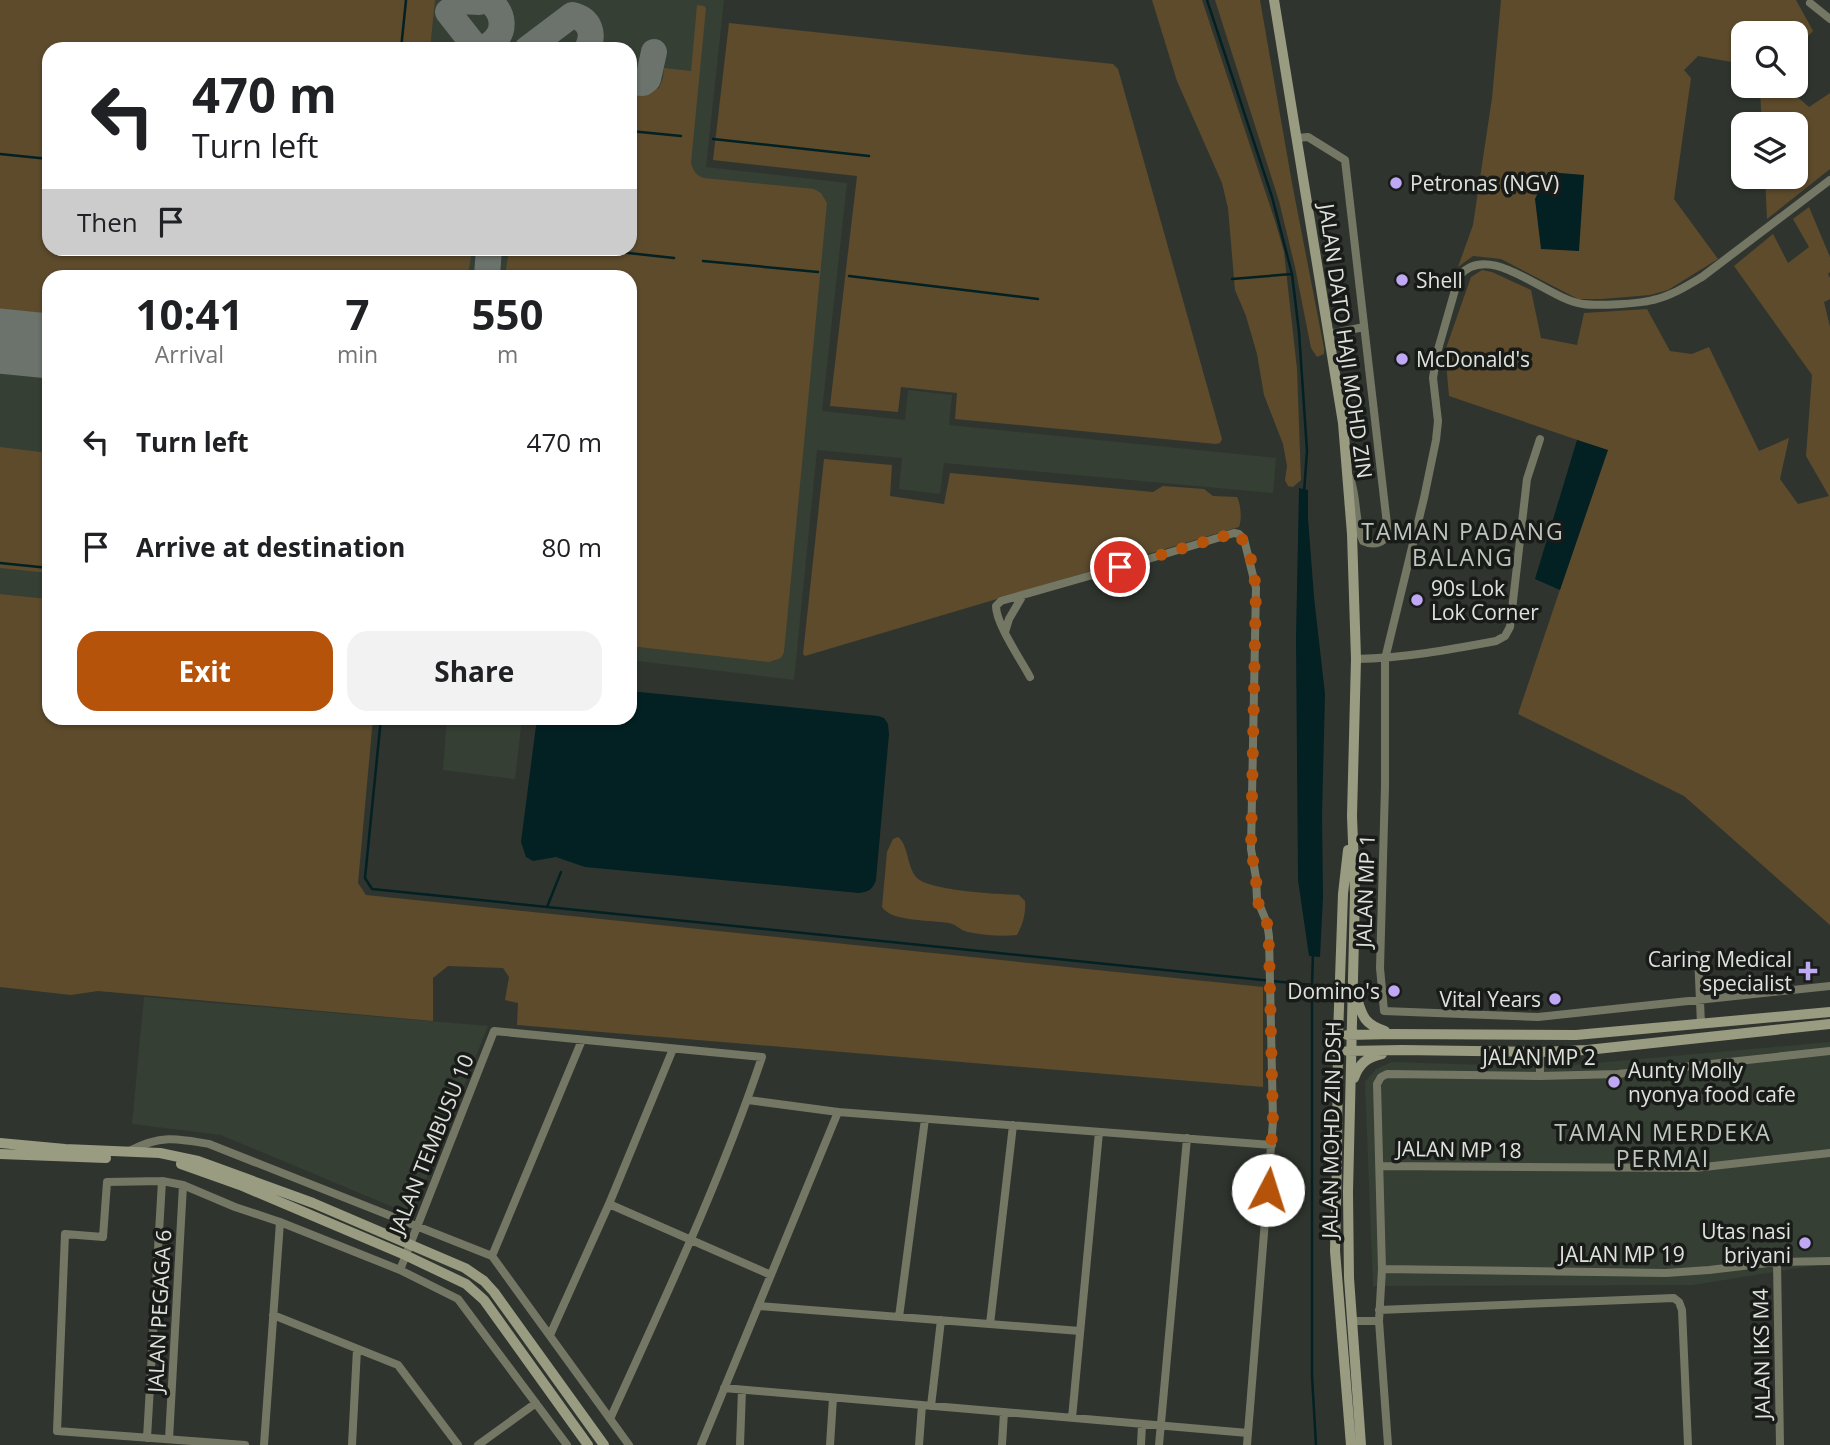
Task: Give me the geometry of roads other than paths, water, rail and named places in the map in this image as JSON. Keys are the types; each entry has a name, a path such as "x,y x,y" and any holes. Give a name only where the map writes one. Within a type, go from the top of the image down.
{"main road":[{"name":"JALAN DATO HAJI MOHD ZIN","path":"1274,0 1343,423 1352,534 1356,660 1352,816"},
{"name":"JALAN MOHD ZIN DSH","path":"1352,816 1355,894 1349,1278 1361,1445"},
{"name":"JALAN MOHD ZIN DSH","path":"1351,1445 1335,1251 1343,894 1352,816"},
{"path":"1352,986 1367,1023 1394,1034"},
{"path":"1338,1035 1576,1035 1830,1012"},
{"path":"1338,1051 1540,1052 1647,1044 1830,1024"},
{"path":"1350,1087 1360,1065 1369,1057 1402,1050"},
{"path":"0,1143 160,1153 198,1161 242,1181"},
{"path":"0,1154 172,1161 313,1203 407,1250 476,1291 588,1445"},
{"path":"407,1250 465,1268 484,1282 494,1292 604,1445"}],"street":[{"path":"1810,3 1830,19"},
{"path":"1297,138 1308,138 1345,160 1388,533 1380,543 1372,545 1363,541 1359,533 1354,489 1347,469"},
{"path":"1385,659 1424,498 1437,430 1433,378 1437,353 1459,276 1465,269 1482,263 1498,265 1579,304 1652,301 1680,290 1702,277 1830,180"},
{"path":"1329,334 1364,327"},
{"path":"1356,660 1429,654 1501,639 1508,632 1527,479 1540,439"},
{"path":"1030,677 996,611 996,606 1001,601 1234,533 1244,539 1256,588 1251,849 1257,900 1267,923 1273,1097 1272,1145 1247,1445"},
{"path":"1005,632 1023,595"},
{"name":"JALAN MP 1","path":"1385,659 1380,968 1383,1010 1538,1017 1830,986"},
{"path":"1698,956 1701,1024"},
{"name":"JALAN TEMBUSU 10","path":"400,1270 495,1031 582,1040"},
{"path":"492,1256 582,1040 762,1058 692,1240 610,1419"},
{"path":"550,1335 609,1204 673,1049"},
{"name":"JALAN MP 2","path":"1380,1166 1377,1084 1381,1077 1387,1074 1618,1074 1830,1051"},
{"path":"1539,1076 1540,1052"},
{"path":"748,1100 838,1112 1272,1145"},
{"path":"701,1445 838,1112"},
{"path":"899,1317 925,1119"},
{"path":"990,1324 1013,1125"},
{"path":"1072,1418 1099,1132"},
{"path":"1159,1445 1187,1138"},
{"path":"127,1152 155,1140 172,1139 209,1144 492,1256 629,1445"},
{"name":"JALAN MP 18","path":"1380,1166 1695,1168 1830,1153"},
{"path":"242,1181 252,1161"},
{"path":"1380,1166 1382,1269 1379,1321 1388,1445"},
{"path":"147,1438 163,1181"},
{"path":"245,1445 57,1431 65,1234 103,1237 107,1182 163,1181 183,1185 400,1270 458,1299 567,1445"},
{"name":"JALAN PEGAGA 6","path":"169,1439 183,1185"},
{"path":"609,1204 771,1275"},
{"path":"264,1445 280,1222"},
{"name":"JALAN MP 19","path":"1382,1269 1666,1273 1777,1262 1830,1261"},
{"name":"JALAN IKS M4","path":"1777,1262 1780,1445"},
{"path":"1379,1310 1674,1298 1682,1310 1688,1445"},
{"path":"758,1306 1080,1331"},
{"path":"273,1315 398,1365 458,1445"},
{"path":"919,1445 941,1320"},
{"path":"1352,1321 1379,1321"},
{"path":"352,1445 357,1349"},
{"path":"724,1388 1248,1433"},
{"path":"740,1445 742,1390"},
{"path":"830,1445 834,1398"},
{"path":"478,1445 536,1403"},
{"path":"1002,1445 1004,1412"},
{"path":"1141,1445 1142,1424"}],"water":[{"path":"1548,172 1584,175 1579,251 1541,249 1535,199"},
{"path":"1577,440 1608,450 1560,590 1535,579"},
{"path":"1299,488 1308,490 1314,597 1325,694 1320,957 1309,956 1298,880 1296,638"},
{"path":"637,692 878,716 884,718 888,724 876,880 868,891 859,893 585,867 556,857 533,861 526,857 521,842 536,725 637,725"}],"waterway":[{"path":"402,42 406,0"},
{"path":"1207,0 1272,197 1292,274 1307,451 1304,492"},
{"path":"637,132 681,136"},
{"path":"713,139 869,156"},
{"path":"0,154 42,158"},
{"path":"637,254 674,258"},
{"path":"703,261 818,272"},
{"path":"1232,279 1292,274"},
{"path":"849,276 1038,299"},
{"path":"0,563 42,567"},
{"path":"380,725 365,878 372,889 1312,985 1312,1376 1316,1445"},
{"path":"547,907 561,872"},
{"path":"1312,985 1313,953"}],"place":[{"name":"Petronas (NGV)","path":"1396,183"},
{"name":"Shell","path":"1402,280"},
{"name":"McDonald's","path":"1402,359"},
{"name":"90s Lok Lok Corner","path":"1417,600"},
{"name":"Caring Medical specialist","path":"1808,971"},
{"name":"Domino's","path":"1394,991"},
{"name":"Vital Years","path":"1555,999"},
{"name":"Aunty Molly nyonya food cafe","path":"1614,1082"},
{"name":"Utas nasi briyani","path":"1805,1243"}],"district":[{"name":"TAMAN PADANG BALANG","path":"1463,544"},
{"name":"TAMAN MERDEKA PERMAI","path":"1663,1145"}]}
